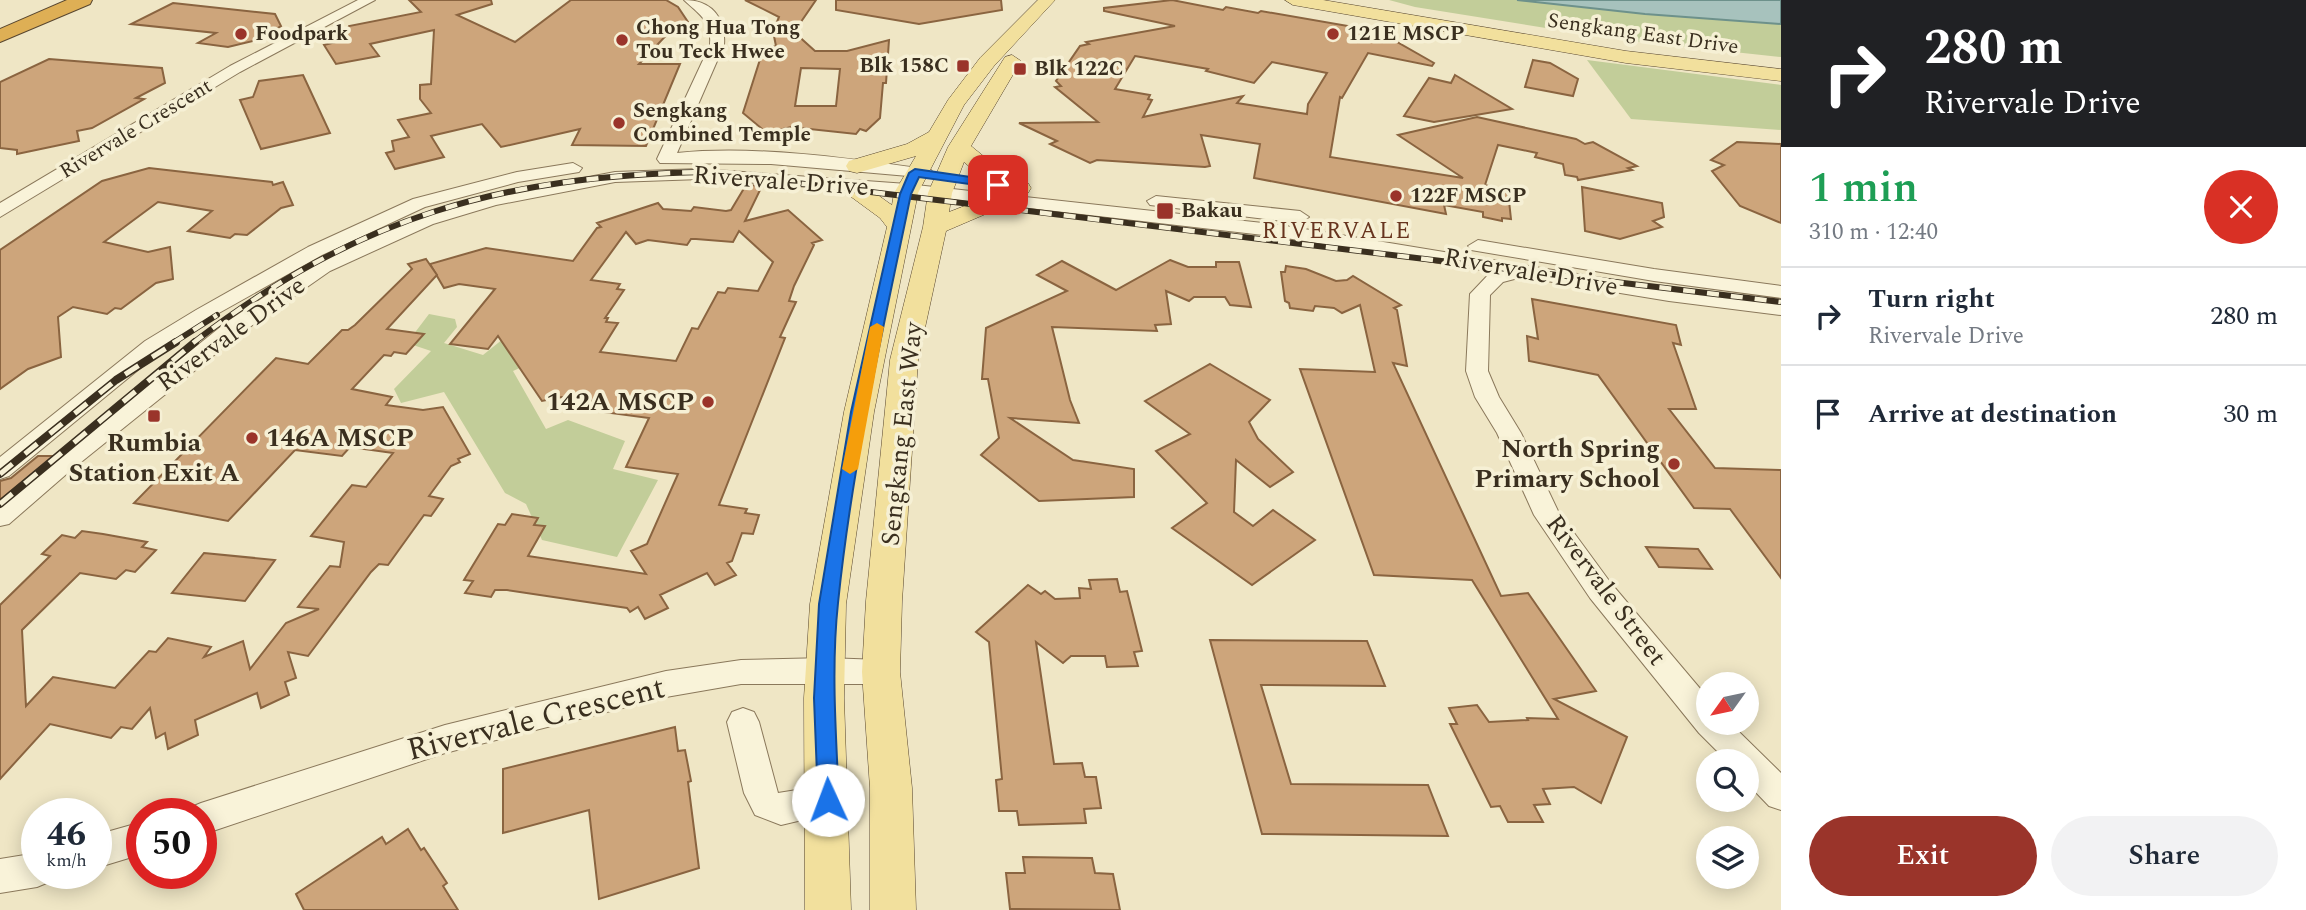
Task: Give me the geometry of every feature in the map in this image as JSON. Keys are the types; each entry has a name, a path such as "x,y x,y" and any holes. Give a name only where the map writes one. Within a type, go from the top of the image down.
{"highway":[{"path":"0,21 50,0"},
{"path":"0,36 83,0"}],"main road":[{"name":"Sengkang East Drive","path":"1293,0 1618,55 1781,75"},
{"name":"Sengkang East Drive","path":"1342,0 1621,46 1781,64"},
{"name":"Sengkang East Way","path":"828,910 824,698 828,604 856,425 899,226 911,181 955,104 987,62 1054,3"},
{"name":"Sengkang East Way","path":"893,910 891,788 881,672 884,601 904,360 943,185 959,147 998,80 1054,3"},
{"path":"899,226 852,176 915,149 935,136"},
{"path":"959,147 1016,195"},
{"path":"935,227 1016,195"}],"street":[{"name":"Rivervale Crescent","path":"0,211 358,0"},
{"name":"Rivervale Crescent","path":"272,49 368,0"},
{"path":"674,158 729,30 707,7 691,0"},
{"name":"Rivervale Drive","path":"0,470 153,346 203,314 315,251 419,202 517,177 618,160 674,158 943,185 1280,231 1669,295 1781,309"},
{"name":"Rivervale Drive","path":"0,517 236,326 323,267 426,220 493,200 615,177 701,174 852,176"},
{"name":"Rivervale Drive","path":"1016,195 1256,210 1654,275 1781,292"},
{"path":"1410,251 1454,271 1480,294 1496,278 1521,271"},
{"name":"Rivervale Street","path":"1480,294 1477,370 1487,397 1508,433 1547,515 1600,590 1696,705"},
{"name":"Rivervale Crescent","path":"217,814 445,739 666,684 741,672 881,672"},
{"path":"743,722 760,793 767,804 781,809 828,800"},
{"name":"Rivervale Street","path":"1723,735 1781,795"},
{"path":"0,876 21,873"}],"green space":[{"path":"1389,0 1517,0 1645,14 1781,24 1781,57 1614,39 1415,7"},
{"path":"1587,60 1781,85 1781,130 1631,119"},
{"path":"429,314 455,319 457,327 444,343 483,355 503,339 535,361 513,371 546,429 568,420 625,441 613,469 658,480 617,557 542,540 526,504 505,493 444,392 401,403 394,389 431,351 407,343"}],"water":[{"path":"1517,0 1781,0 1781,24 1645,14"}],"building":[{"path":"409,0 491,0 492,4 457,15 515,42 571,0 666,0 678,7 692,28 675,26 639,64 680,64 646,146 572,145 580,129 501,147 482,124 431,136 444,157 395,169 386,153 394,151 392,141 409,137 398,120 431,113 420,99 420,85 431,84 434,30 370,44 379,56 336,64 324,45 344,40 349,26 421,12"},
{"path":"745,0 816,0 794,32 815,51 847,51 889,40 880,118 866,131 860,129 856,134 791,127 767,133 743,113 763,50 776,46 773,31 779,17","holes":["801,68 840,69 836,106 795,106"]},
{"path":"836,0 1001,0 1002,10 919,24 836,10"},
{"path":"1172,0 1223,10 1226,7 1258,13 1261,11 1394,34 1392,39 1434,63 1432,66 1368,53 1342,98 1340,97 1330,157 1463,178 1398,135 1477,117 1576,139 1585,144 1593,142 1637,166 1628,168 1632,170 1578,180 1577,177 1565,175 1563,164 1535,157 1537,153 1498,145 1485,185 1508,192 1511,219 1502,218 1502,221 1483,217 1483,212 1444,205 1446,214 1254,178 1260,144 1201,135 1210,166 1097,160 1090,163 1050,144 1057,141 1019,123 1098,122 1055,87 1061,86 1056,81 1080,46 1089,44 1086,42 1175,26 1104,11 1104,8","holes":["1135,56 1208,69 1206,71 1254,83 1272,62 1327,73 1308,104 1307,114 1237,103 1243,96 1143,117 1152,100 1148,99 1150,95 1115,89"]},
{"path":"173,3 275,14 281,26 257,40 228,47 198,43 216,33 131,24"},
{"path":"49,59 162,68 165,83 136,98 144,99 92,128 77,131 79,141 17,154 17,150 0,148 0,82"},
{"path":"1533,60 1550,63 1578,79 1573,96 1525,87"},
{"path":"303,75 330,133 261,149 240,100 253,97 259,81"},
{"path":"1455,75 1512,109 1434,122 1404,116 1429,78 1451,83"},
{"path":"1737,142 1781,144 1781,223 1740,206 1712,171 1724,165 1711,160"},
{"path":"149,168 272,182 273,185 283,182 293,205 281,208 247,235 235,234 230,238 188,231 212,211 158,202 104,242 148,252 170,247 173,279 156,283 121,309 115,308 107,314 73,307 58,317 61,357 28,369 0,389 0,250 102,181"},
{"path":"746,185 762,186 745,221 788,210 822,240 812,243 814,245 794,286 789,301 796,302 780,337 785,338 719,505 747,509 745,513 759,515 753,534 742,533 732,561 727,563 736,575 715,585 707,573 660,595 668,608 645,619 638,607 630,612 627,608 507,590 495,590 491,597 465,593 473,581 464,580 498,524 505,525 512,514 538,518 534,525 545,526 528,556 646,574 631,551 647,544 678,474 626,467 649,418 596,411 602,402 562,397 542,401 498,336 488,349 450,344 495,289 459,284 444,288 430,264 486,248 573,261 597,228 601,227 597,223 658,203 663,209 691,211 694,207 731,210","holes":["739,231 773,262 758,291 728,288 725,293 718,292 698,329 692,328 676,361 600,352 618,323 606,322 608,318 605,318 624,290 617,289 620,284 591,280 626,232 636,244 648,240 687,245 691,239 733,242"]},
{"path":"1582,187 1662,203 1664,217 1653,221 1662,227 1620,239 1585,231"},
{"path":"426,259 437,275 387,329 424,334 406,354 394,352 391,356 384,355 352,389 392,397 386,405 423,410 443,407 470,454 458,459 460,462 451,466 429,496 443,499 431,516 424,515 388,565 379,564 371,572 308,656 288,652 296,678 285,682 289,695 261,708 257,693 195,720 198,735 168,749 165,733 156,738 150,708 132,729 121,727 111,738 50,724 0,779 0,605 50,556 42,554 62,535 75,538 82,531 103,534 147,542 142,547 156,550 135,572 126,570 116,579 80,573 22,630 26,706 53,677 115,688 149,651 156,652 168,638 211,647 204,657 243,641 250,669 286,623 319,609 298,607 330,566 340,567 344,542 311,536 352,485 366,487 393,453 350,447 342,456 295,450 228,521 134,503 276,358 308,364 342,330 348,330 355,325 412,269 408,264"},
{"path":"1170,260 1188,267 1216,267 1216,262 1239,262 1251,307 1230,305 1225,297 1194,297 1189,301 1166,291 1171,324 1155,325 1157,331 1052,327 1070,400 1079,423 1010,418 1073,460 1134,469 1134,497 1039,501 981,455 999,438 988,379 982,379 986,328 1067,291 1037,275 1062,261 1116,290"},
{"path":"1286,266 1306,269 1336,281 1347,280 1353,276 1401,305 1394,308 1397,310 1407,366 1393,363 1501,596 1528,593 1596,691 1554,699 1627,737 1601,803 1574,787 1543,789 1550,804 1534,805 1543,822 1508,822 1500,806 1491,807 1450,724 1457,724 1449,708 1477,705 1489,722 1528,720 1527,718 1558,719 1472,580 1374,575 1300,369 1375,372 1360,305 1342,313 1334,308 1315,306 1313,311 1290,308 1285,301 1281,272 1285,272"},
{"path":"1532,299 1676,325 1681,345 1673,343 1696,409 1669,409 1715,468 1781,470 1781,578 1730,509 1694,508 1598,375 1529,361 1527,336 1538,339"},
{"path":"1210,364 1270,400 1249,422 1258,439 1293,472 1270,487 1236,460 1234,512 1253,526 1273,510 1315,540 1252,585 1172,528 1207,503 1156,451 1190,434 1145,401"},
{"path":"38,456 55,456 0,500 0,481 11,478"},
{"path":"1646,547 1698,549 1712,569 1659,567"},
{"path":"204,553 275,560 245,601 172,593"},
{"path":"1117,579 1120,592 1127,591 1142,651 1134,652 1138,666 1107,667 1105,656 1071,656 1063,663 1036,642 1054,764 1082,763 1085,777 1096,777 1101,808 1084,809 1086,823 1019,825 1017,811 999,811 996,780 1002,779 989,642 976,632 1028,585 1041,594 1045,591 1055,599 1080,598 1079,588 1091,589 1089,580"},
{"path":"1210,640 1367,641 1385,686 1261,685 1291,784 1428,785 1448,836 1262,834"},
{"path":"675,727 678,751 685,750 691,781 688,782 699,868 599,899 589,810 503,833 503,769"},
{"path":"408,829 447,883 443,886 458,910 304,910 296,894 382,837 386,844"},
{"path":"1023,857 1092,858 1095,873 1113,874 1120,910 1010,909 1006,873 1025,873"}],"railway":[{"path":"193,343 254,300 313,264 373,235 434,212 496,195 562,183 631,175 705,172 1781,302"},
{"path":"173,343 217,315"},
{"path":"0,474 116,380 176,342"},
{"path":"0,504 195,342"}],"slow traffic":[{"path":"850,469 877,327"}],"place":[{"name":"Foodpark","path":"241,34"},
{"name":"121E MSCP","path":"1333,34"},
{"name":"Chong Hua Tong Tou Teck Hwee","path":"622,40"},
{"name":"Blk 158C","path":"963,66"},
{"name":"Blk 122C","path":"1020,69"},
{"name":"Sengkang Combined Temple","path":"619,123"},
{"name":"122F MSCP","path":"1396,196"},
{"name":"Bakau","path":"1165,211"},
{"name":"142A MSCP","path":"708,402"},
{"name":"Rumbia Station Exit A","path":"154,416"},
{"name":"146A MSCP","path":"252,438"},
{"name":"North Spring Primary School","path":"1674,464"}],"district":[{"name":"RIVERVALE","path":"1337,231"}],"route":[{"path":"828,800 824,698 828,604 859,412 907,189 915,173 998,185"}]}
